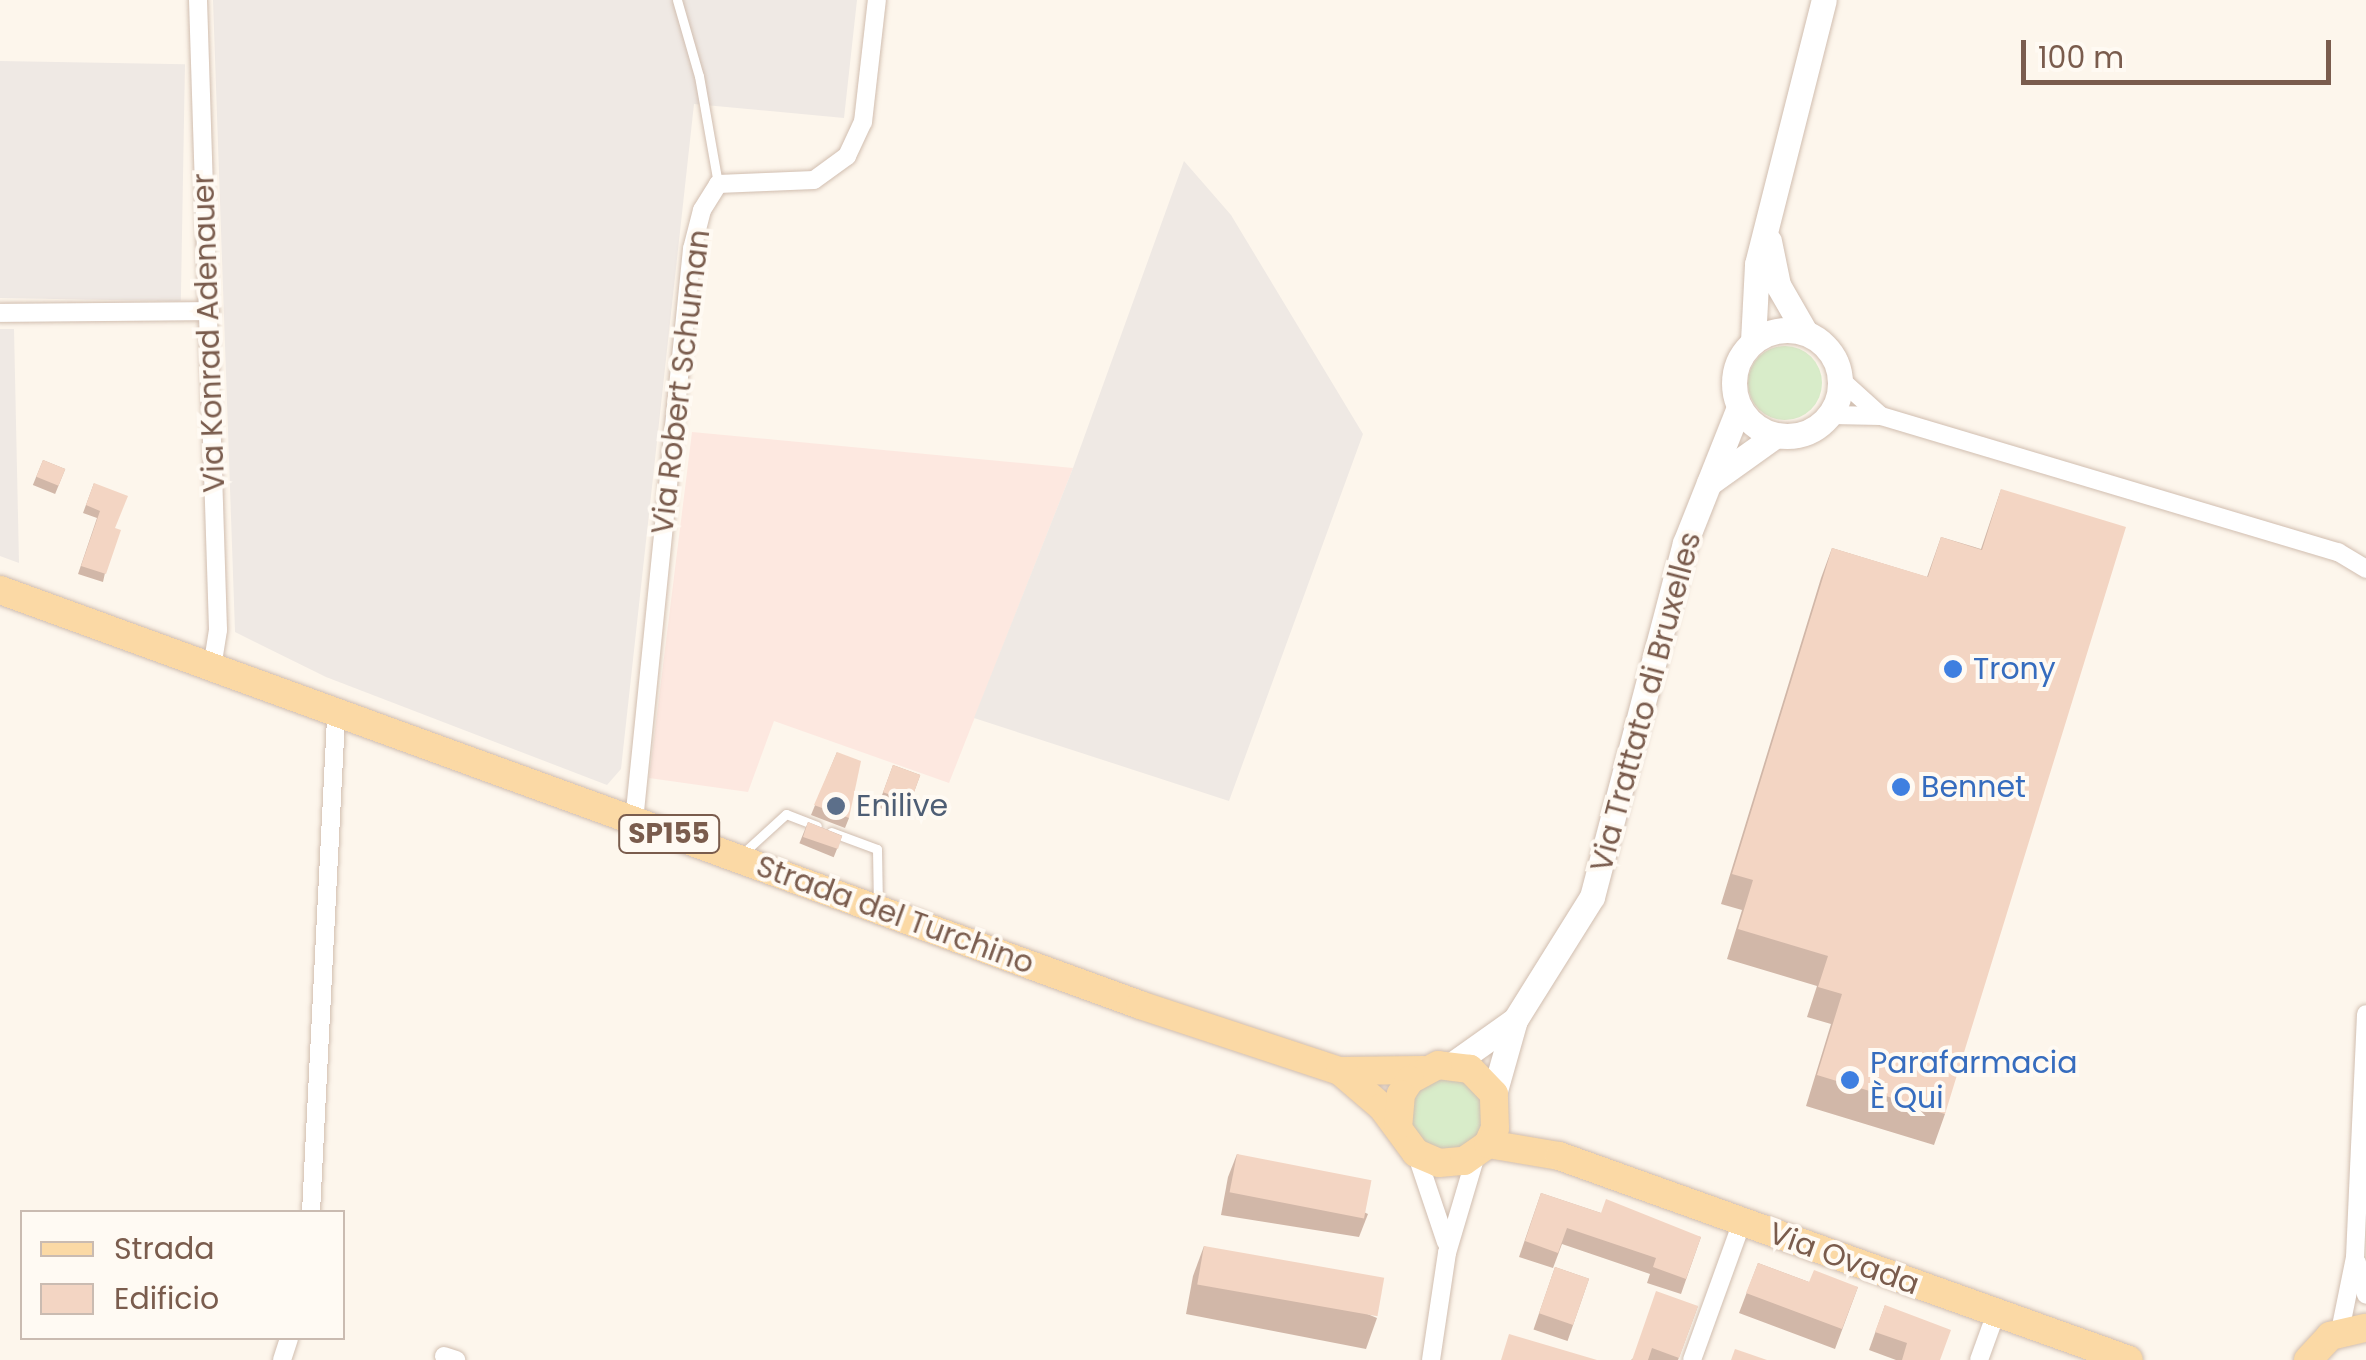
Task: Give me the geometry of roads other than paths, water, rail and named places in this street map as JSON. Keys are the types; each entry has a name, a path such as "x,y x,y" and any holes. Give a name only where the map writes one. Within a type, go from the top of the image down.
{"main road":[{"path":"1753,341 1757,264 1824,0"},
{"path":"1709,483 1776,435 1810,432 1831,414 1841,380 1830,351 1805,332 1778,285 1768,220"},
{"path":"1776,435 1739,407 1737,364 1753,341 1769,332 1805,332"},
{"name":"Via Trattato di Bruxelles","path":"1496,1103 1515,1020 1592,897 1685,543 1739,407"},
{"name":"Strada del Turchino","path":"0,590 1340,1072 1422,1070"},
{"name":"Via Trattato di Bruxelles","path":"1453,1064 1515,1020"},
{"path":"1453,1064 1470,1069 1496,1103 1482,1150 1452,1164 1416,1154 1398,1126 1401,1094 1422,1070 1453,1064"},
{"name":"Strada del Turchino","path":"1340,1072 1398,1126"},
{"name":"Via Ovada","path":"1496,1103 1559,1156"},
{"name":"Via Ovada","path":"1482,1150 1559,1156 2129,1360"},
{"path":"2308,1360 2353,1330"}],"street":[{"name":"Via Konrad Adenauer","path":"198,0 218,630 212,666"},
{"path":"718,184 814,180 847,156 864,122 878,0"},
{"name":"Via Robert Schuman","path":"634,821 692,249 702,210 718,184"},
{"path":"0,313 210,311"},
{"path":"1841,380 1881,416"},
{"path":"1831,414 1881,416 2338,552 2366,570"},
{"path":"2338,552 2366,552"},
{"path":"312,1210 336,713"},
{"path":"2353,1330 2366,1014"},
{"path":"1431,1360 1448,1252 1482,1150"},
{"path":"1416,1154 1448,1252"},
{"path":"1692,1360 1742,1222"},
{"path":"2355,1258 2366,1295"},
{"path":"1979,1360 1996,1313"}],"lane":[{"path":"677,0 699,76 718,184"},
{"path":"738,858 786,814 877,849 878,908"}],"place":[{"name":"Trony","path":"1953,669"},
{"name":"Bennet","path":"1901,787"},
{"name":"Enilive","path":"836,806"},
{"name":"Parafarmacia È Qui","path":"1850,1080"}]}
